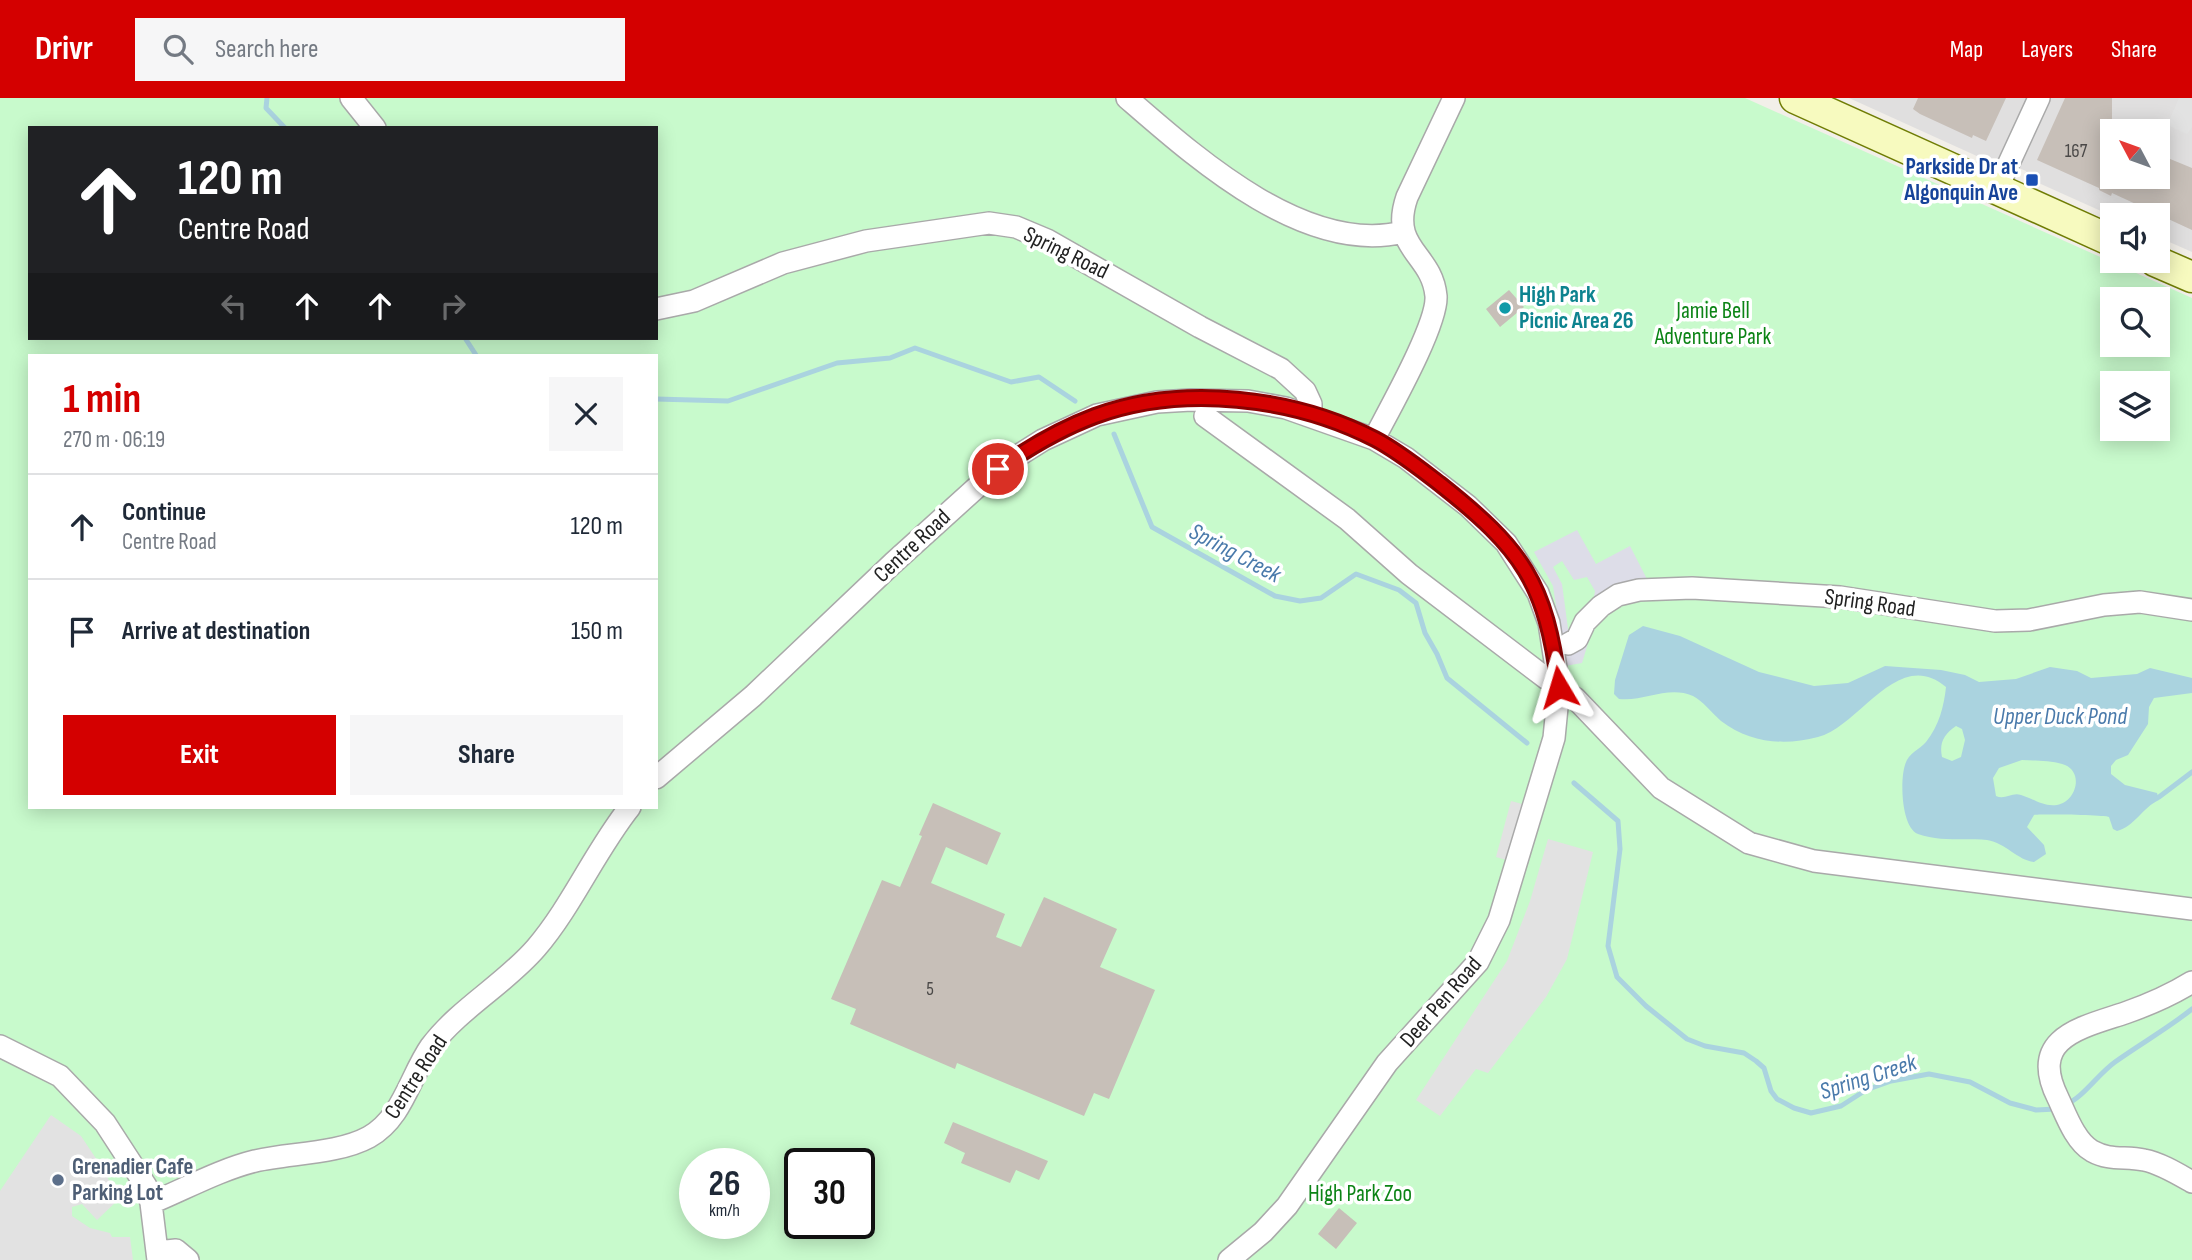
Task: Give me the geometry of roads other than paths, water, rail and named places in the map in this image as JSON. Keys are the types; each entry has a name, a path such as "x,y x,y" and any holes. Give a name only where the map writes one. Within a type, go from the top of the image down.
{"main road":[{"path":"1795,98 2100,236"},
{"path":"2170,267 2192,277"}],"street":[{"path":"351,98 372,126"},
{"path":"1127,98 1199,161 1280,210 1327,228 1362,235 1391,235 1403,232"},
{"path":"1454,98 1407,197 1402,215 1403,232 1407,242 1433,282 1435,310 1374,439 1406,458 1468,506 1506,543 1525,568 1561,648"},
{"path":"1997,189 2039,98"},
{"name":"Spring Road","path":"658,309 694,301 793,260 866,241 979,224 1016,227 1048,240 1200,327 1280,369 1305,391 1311,404 1311,415"},
{"name":"Centre Road","path":"658,776 753,696 975,488 998,469 1043,440 1097,415 1157,402 1213,400 1248,401 1311,415 1374,439"},
{"path":"1205,416 1347,519 1409,574 1547,679"},
{"name":"Spring Road","path":"1561,648 1577,639 1585,622 1601,606 1618,595 1639,590 1692,588 1840,597 1994,621 2029,620 2104,605 2140,602 2192,610"},
{"name":"Deer Pen Road","path":"1229,1260 1263,1232 1287,1206 1387,1063 1464,981 1488,946 1499,920 1554,738 1561,648"},
{"path":"1575,698 1661,788 1759,846 1814,861 2192,909"},
{"name":"Centre Road","path":"151,1203 253,1162 349,1144 379,1130 402,1101 418,1067 443,1033 537,947 594,857 629,809"},
{"path":"2192,982 2162,999 2076,1029 2059,1041 2049,1063 2051,1085 2066,1116 2079,1138 2093,1152 2114,1160 2144,1160 2192,1182"},
{"path":"0,1046 47,1069 78,1092 105,1123 146,1186 158,1256 176,1250 188,1260"}],"water":[{"name":"Upper Duck Pond","path":"1643,626 1680,636 1759,672 1814,686 1848,683 1885,666 1941,670 1965,675 1979,682 2016,679 2050,667 2077,671 2091,678 2137,674 2150,668 2192,678 2192,693 2154,698 2149,707 2148,724 2128,755 2116,760 2111,766 2111,774 2125,785 2157,793 2159,800 2117,831 2113,829 2109,817 2034,815 2027,827 2044,845 2046,854 2034,862 1987,840 1944,839 1918,834 1912,830 1903,803 1905,765 1934,729 1940,716 1946,687 1928,677 1912,676 1895,682 1880,692 1834,730 1805,740 1768,741 1732,728 1697,698 1684,693 1619,699 1614,694 1615,680 1629,635","holes":["1956,726 1962,729 1965,740 1961,757 1952,761 1942,757 1941,747 1948,732","2022,760 2055,762 2071,769 2076,780 2069,799 2064,803 2052,805 2018,794 1996,796 1993,778 1999,768"]}],"waterway":[{"name":"Spring Creek","path":"267,98 266,108 283,126"},
{"name":"Spring Creek","path":"466,340 475,354"},
{"name":"Spring Creek","path":"658,399 728,401 837,363 890,358 915,348 1011,382 1039,377 1075,401"},
{"name":"Spring Creek","path":"1114,434 1152,527 1275,596 1300,601 1321,598 1356,574 1399,590 1416,603 1425,633 1447,678 1527,743"},
{"path":"2159,797 2192,772"},
{"name":"Spring Creek","path":"1574,783 1618,821 1620,849 1608,946 1617,977 1646,1006 1687,1039 1705,1046 1744,1053 1764,1068 1771,1091 1777,1099 1811,1113 1841,1106 1866,1090 1891,1081 1929,1074 1970,1082 2010,1103 2036,1110 2056,1109"},
{"name":"Spring Creek","path":"2065,1105 2078,1097 2115,1062 2192,1009"}],"place":[{"name":"Parkside Dr at Algonquin Ave","path":"2032,180"},
{"name":"High Park Picnic Area 26","path":"1505,308"},
{"name":"Grenadier Cafe Parking Lot","path":"58,1180"}],"park label":[{"name":"Jamie Bell Adventure Park","path":"1713,324"},
{"name":"High Park Zoo","path":"1360,1194"}]}
